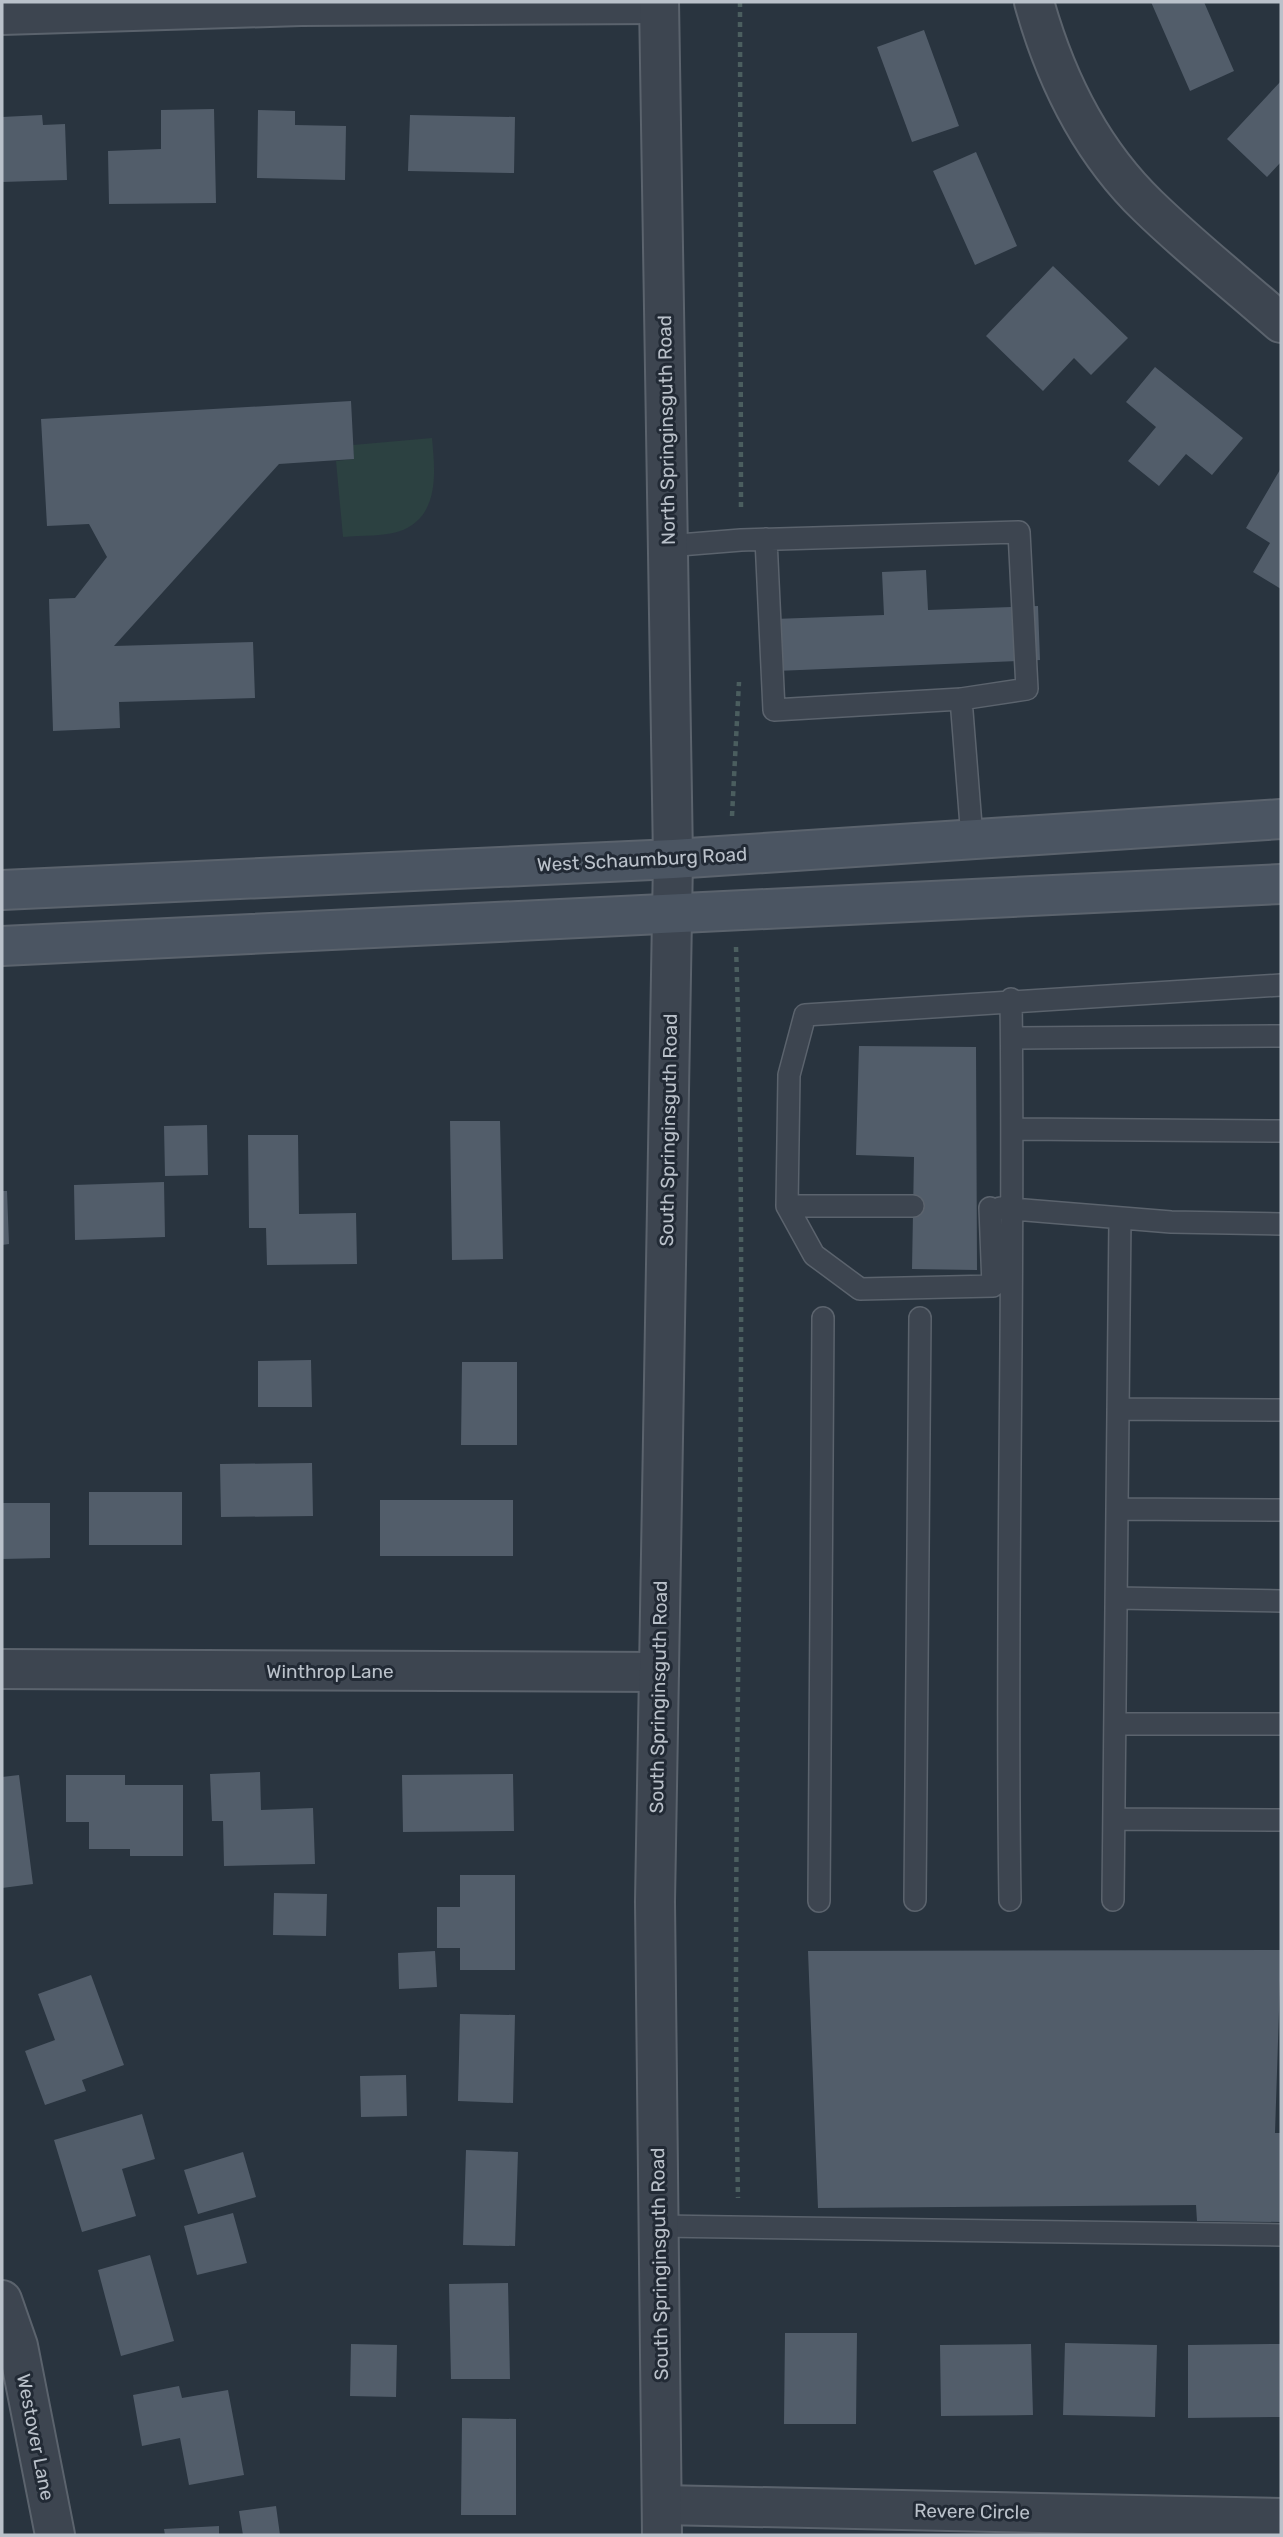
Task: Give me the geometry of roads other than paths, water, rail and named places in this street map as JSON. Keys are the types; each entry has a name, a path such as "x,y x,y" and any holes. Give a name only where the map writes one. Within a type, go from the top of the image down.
{"main road":[{"name":"West Schaumburg Road","path":"2,890 673,859 1281,819"},
{"path":"2,946 1281,884"}],"street":[{"path":"1034,2 1046,43 1066,92 1099,147 1146,204 1281,323"},
{"path":"2,15 301,4 659,3"},
{"name":"North Springinsguth Road","path":"659,3 673,859"},
{"name":"South Springinsguth Road","path":"662,2520 655,1902 673,859"},
{"name":"Winthrop Lane","path":"2,1669 659,1672"},
{"name":"Westover Lane","path":"2,2300 18,2346 55,2535"},
{"name":"Revere Circle","path":"662,2520 1281,2518"}],"lane":[{"path":"667,546 766,539 1019,532 1027,690 961,699 774,710 766,539"},
{"path":"961,699 972,838"},
{"path":"1281,985 1012,999 805,1015 789,1075 787,1206 814,1255 860,1289 993,1286 983,1207 1171,1222 1281,1224"},
{"path":"1010,1900 1006,1684 1013,1319 1012,999"},
{"path":"1012,1038 1281,1036"},
{"path":"1012,1129 1281,1131"},
{"path":"787,1206 914,1206"},
{"path":"1113,1900 1120,1218"},
{"path":"819,1901 823,1318"},
{"path":"915,1900 920,1318"},
{"path":"1118,1409 1281,1410"},
{"path":"1117,1509 1281,1510"},
{"path":"1117,1598 1281,1601"},
{"path":"1116,1724 1281,1724"},
{"path":"1115,1819 1281,1820"},
{"path":"659,2227 1281,2235"}]}
